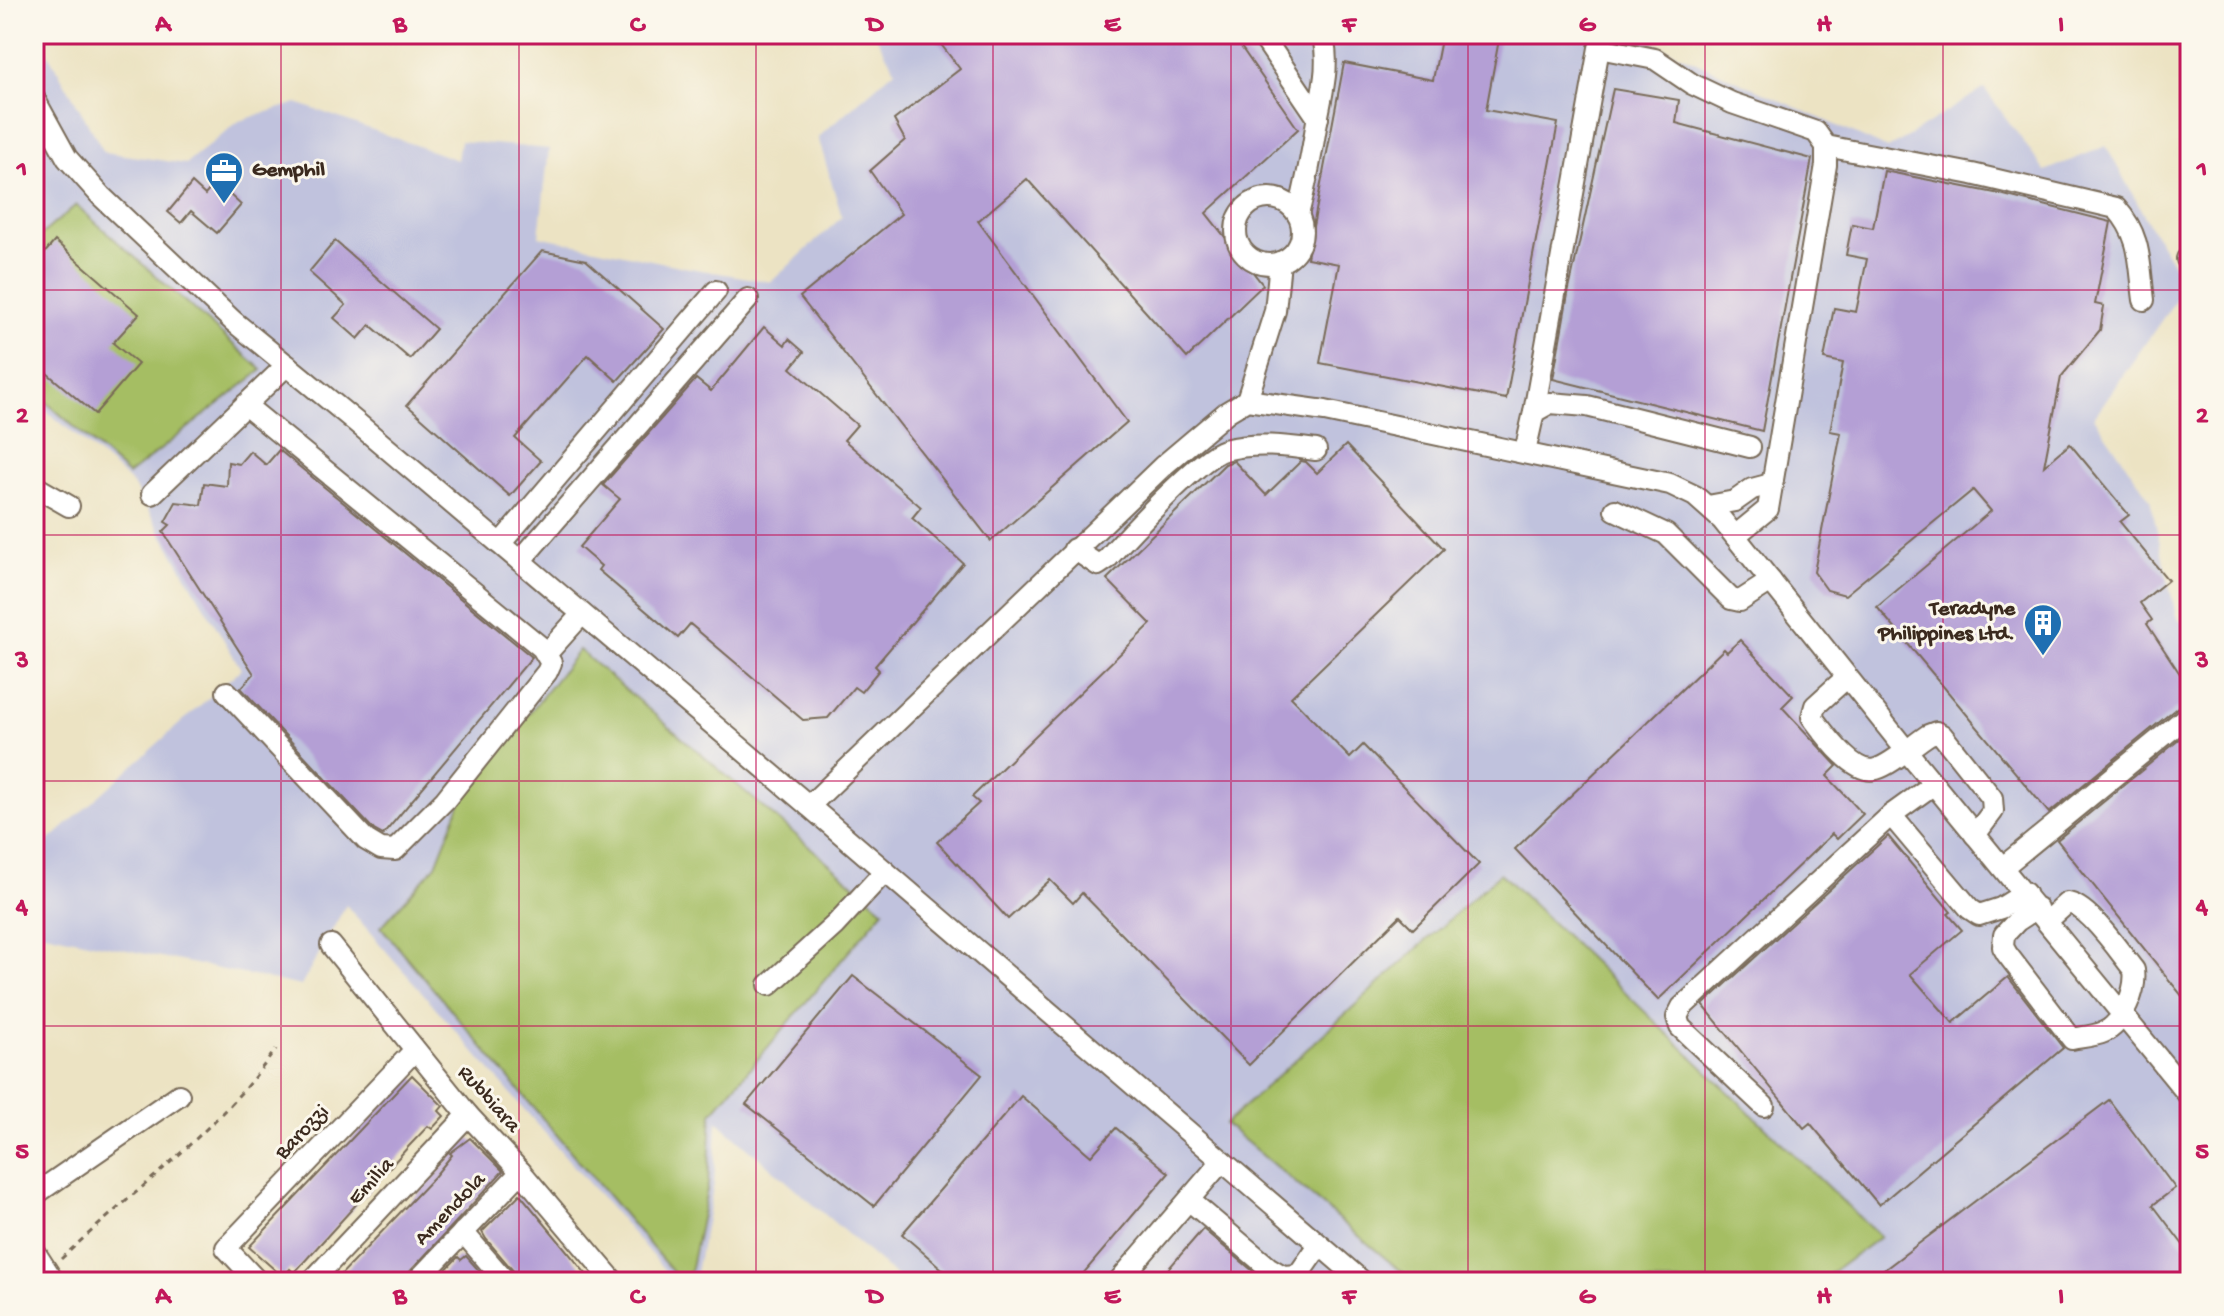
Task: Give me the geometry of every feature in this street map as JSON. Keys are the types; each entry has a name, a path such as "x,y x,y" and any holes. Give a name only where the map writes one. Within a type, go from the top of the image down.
{"street":[{"path":"1261,34 1318,118"},
{"path":"1298,215 1325,84 1327,57 1322,34"},
{"path":"1525,452 1599,48 1655,59 1692,84 1732,103 1816,132 1826,146 1826,165 1768,509 1735,536"},
{"path":"34,98 67,158 101,196 233,321 809,806 1363,1282"},
{"path":"1826,146 1972,174 2116,208 2131,224 2137,242 2144,300"},
{"path":"1267,198 1285,201 1298,215 1300,242 1295,251 1280,262 1262,263 1246,254 1237,238 1238,219 1249,204 1267,198"},
{"path":"1247,400 1275,311 1280,262"},
{"path":"500,544 716,291"},
{"path":"520,561 748,299"},
{"path":"152,494 287,365"},
{"path":"809,806 1163,466 1227,412 1247,400 1325,411 1525,452 1670,484 1708,506 2190,1097"},
{"path":"1534,412 1550,403 1587,406 1750,447"},
{"path":"227,692 366,840 381,849 395,850 445,800 551,663 547,653 245,405"},
{"path":"1074,549 1098,565 1177,486 1221,451 1246,446 1284,445 1316,450"},
{"path":"1708,506 1735,501 1752,489 1771,484"},
{"path":"34,486 69,506"},
{"path":"1615,510 1666,534 1731,599 1740,601 1771,581"},
{"path":"547,653 582,614"},
{"path":"1847,677 1815,706 1812,717 1854,765 1868,771 1878,769 1928,735 1936,732 1942,735 1992,798 1993,811 1975,835"},
{"path":"2003,867 2190,714"},
{"path":"1764,1106 1680,1027 1677,1017 1682,1007 1891,815 1934,784"},
{"path":"1891,815 1970,909 1979,915 2001,908 2036,908 2067,903 2075,903 2087,913 2134,970 2136,979 2124,1013 2107,1031 2072,1039 2003,947 2004,935 2036,908"},
{"path":"769,985 835,925 885,871"},
{"name":"Rubbiara","path":"331,945 414,1051 614,1282"},
{"name":"Barozzi","path":"258,1282 226,1248 414,1051"},
{"path":"34,1195 179,1095"},
{"name":"Emilia","path":"311,1282 468,1115"},
{"path":"1118,1282 1222,1161"},
{"name":"Amendola","path":"416,1282 521,1172"},
{"path":"1189,1200 1268,1267 1283,1276 1298,1275 1319,1245"},
{"path":"463,1232 506,1282"},
{"path":"34,1251 51,1278"}],"path":[{"path":"51,1278 253,1081 276,1049"}],"shaded area":[{"path":"34,34 37,34 104,152 186,164 239,121 297,103 457,160 460,141 549,149 539,236 771,282 842,217 818,137 895,70 875,34 1634,34 1888,149 1984,88 2045,171 2106,146 2186,285 2094,417 2150,499 2176,616 2190,630 2190,1282 903,1282 717,1121 714,1183 694,1282 675,1282 346,905 301,986 40,932 34,854 241,669 132,483 34,400"}],"green space":[{"path":"76,205 262,370 128,475 34,391 34,241"},
{"path":"579,650 884,910 712,1113 708,1185 688,1282 681,1282 381,927 436,865 463,797"},
{"path":"1500,873 1880,1237 1819,1282 1414,1282 1225,1124"}],"building":[{"path":"933,34 1232,34 1298,129 1206,213 1263,285 1187,358 1027,179 978,221 1127,422 991,541 800,297 901,214 870,171 905,140 894,120 960,69"},
{"path":"1442,34 1500,34 1486,110 1558,123 1506,399 1320,363 1339,264 1307,258 1344,63 1433,80"},
{"path":"1613,89 1679,100 1676,123 1812,159 1762,431 1553,379 1568,294"},
{"path":"1884,171 2000,194 2111,222 2095,304 2104,306 2100,330 2061,377 2044,466 2070,444 2129,515 2120,522 2168,580 2140,603 2152,620 2147,624 2190,689 2190,697 2049,813 1877,607 1991,511 1973,490 1845,595 1827,590 1814,572 1841,433 1830,431 1843,363 1824,359 1834,308 1856,312 1867,259 1846,255 1852,224 1873,228"},
{"path":"216,182 241,205 217,233 191,211 181,223 168,212 192,183 205,195"},
{"path":"55,241 139,314 113,343 138,364 95,414 34,362 34,265"},
{"path":"335,241 436,329 410,359 370,325 358,339 334,318 346,305 309,272"},
{"path":"542,251 586,260 664,329 617,381 588,355 515,438 541,461 510,496 407,405"},
{"path":"764,327 785,345 789,339 804,352 791,368 857,425 844,440 921,507 912,518 963,563 875,666 879,670 861,692 854,687 828,718 803,720 690,624 678,638 598,570 601,566 579,547 620,499 603,485 696,379 711,391"},
{"path":"1346,445 1444,549 1291,697 1350,758 1363,745 1479,864 1413,929 1400,916 1249,1065 1082,893 1073,903 1050,880 1008,919 937,842 979,803 972,797 1151,624 1107,579 1225,464 1234,461 1266,495 1301,461 1317,473"},
{"path":"279,450 532,657 383,835 374,830 241,688 254,674 163,532 170,525 165,522 176,502 201,505 204,483 227,486 228,462 239,464 250,451 266,465"},
{"path":"1740,640 1793,696 1782,707 1837,766 1827,776 1863,814 1837,839 1832,834 1658,1000 1515,849 1724,649 1727,652"},
{"path":"2186,734 2190,740 2190,1006 2057,840"},
{"path":"1888,836 1951,912 1948,914 1962,930 1910,974 1953,1023 2008,977 2063,1048 1879,1205 1810,1123 1804,1128 1703,1005"},
{"path":"853,976 982,1075 874,1206 746,1104"},
{"path":"412,1075 443,1106 439,1111 444,1116 432,1129 428,1126 294,1273 290,1269 283,1277 249,1247"},
{"path":"1021,1096 1091,1156 1116,1128 1169,1173 1076,1282 957,1282 902,1234"},
{"path":"2109,1100 2175,1188 2153,1205 2190,1254 2190,1282 1868,1282"},
{"path":"470,1138 503,1171 404,1278 400,1282 334,1282 434,1177 452,1155 450,1153"},
{"path":"520,1194 587,1275 578,1282 519,1282 516,1274 486,1239 482,1232"},
{"path":"1203,1229 1260,1277 1268,1282 1157,1282"},
{"path":"466,1256 489,1282 434,1282 458,1257 461,1260"}],"place":[{"name":"Gemphil","path":"224,205"},
{"name":"Teradyne Philippines Ltd.","path":"2043,657"}]}
